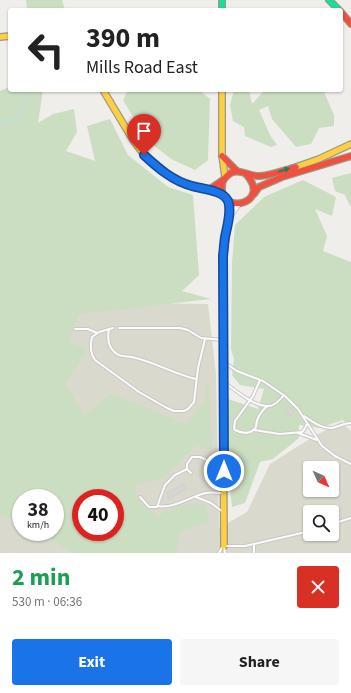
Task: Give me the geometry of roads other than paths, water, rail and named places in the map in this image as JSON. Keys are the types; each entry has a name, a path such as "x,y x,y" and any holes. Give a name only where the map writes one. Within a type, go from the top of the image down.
{"main road":[{"path":"329,0 337,8"},
{"path":"343,15 351,24"},
{"path":"104,92 133,140 144,155 159,168 173,179 191,186 210,189 239,204 244,203 259,187 282,177 351,156"},
{"path":"222,92 222,156 224,179 222,191 226,198 229,218 224,238 223,256 224,546"},
{"path":"222,156 237,171 260,177 325,157 351,144"},
{"path":"210,189 232,172 237,171"},
{"path":"246,174 250,177 254,187 251,197"}],"street":[{"path":"229,218 239,204"}],"lane":[{"path":"114,328 97,333 92,337 90,348 95,360 130,386 167,408 180,412 188,409 194,402 196,379 205,339"},
{"path":"119,328 180,328 188,330 201,338 224,340"},
{"path":"75,329 88,329 97,333"},
{"path":"109,329 109,344 118,355 154,363 186,377 196,379"},
{"path":"224,362 237,371 260,380 284,395 298,408 318,441 328,452 351,464"},
{"path":"260,380 250,400 235,421 234,428 239,432 245,433 254,430 275,433 297,432 304,430 308,423"},
{"path":"224,382 250,400 261,405 273,405 284,395"},
{"path":"254,430 257,419 267,406"},
{"path":"303,415 320,426 329,428 351,423"},
{"path":"297,432 318,441"},
{"path":"191,473 187,468 187,464 188,460 195,456 211,462 224,460"},
{"path":"158,506 165,485 175,475 187,468"},
{"path":"140,497 149,507 154,508 158,506 168,506 207,493 224,493"},
{"path":"196,496 211,503 224,513"},
{"path":"339,522 351,518"},
{"path":"224,546 240,547 303,533"},
{"path":"254,544 254,553"},
{"path":"219,553 224,546"},
{"path":"224,546 225,553"}],"waterway":[{"path":"0,124 17,118 29,92"}]}
